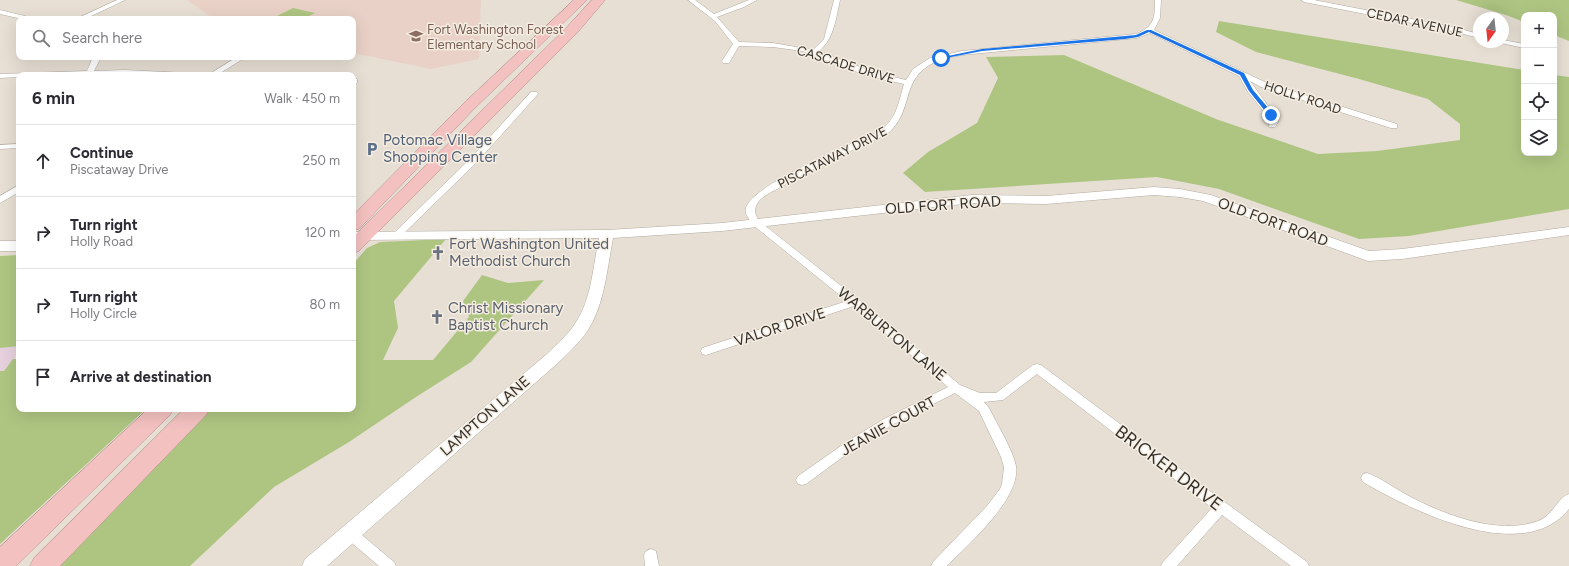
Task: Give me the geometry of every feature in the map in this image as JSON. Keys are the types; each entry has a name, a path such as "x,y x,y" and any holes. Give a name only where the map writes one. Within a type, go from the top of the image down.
{"highway":[{"path":"356,236 470,105 581,0"},
{"path":"356,236 512,90 576,26 599,0"},
{"path":"0,564 159,412"},
{"path":"43,566 195,412"}],"main road":[{"name":"OLD FORT ROAD","path":"356,236 398,234 606,234 688,230 972,200 1046,200 1154,191 1180,193 1206,198 1368,256 1402,254 1569,231"},
{"name":"LAMPTON LANE","path":"312,566 351,534 415,476 572,340 591,308 606,234"},
{"path":"0,246 16,246"}],"street":[{"path":"86,16 122,0"},
{"path":"692,0 697,6 713,16 726,29 737,44 726,61"},
{"path":"713,16 742,6 754,0"},
{"path":"814,52 827,40 837,0"},
{"path":"1149,30 1156,24 1158,18 1158,0"},
{"name":"CEDAR AVENUE","path":"1304,0 1453,29 1473,34"},
{"path":"0,12 18,16"},
{"name":"HOLLY ROAD","path":"1149,30 1278,90 1394,126"},
{"name":"PISCATAWAY DRIVE","path":"756,223 751,215 750,209 754,201 763,194 810,166 872,139 889,129 899,115 908,83 912,76 921,67 933,60 949,55 982,50 1125,38 1137,36 1149,30"},
{"path":"1509,43 1521,45"},
{"name":"CASCADE DRIVE","path":"737,44 774,45 814,52 871,74 908,83"},
{"path":"90,72 96,60"},
{"path":"217,72 237,60"},
{"path":"1242,74 1251,90 1273,118 1274,122 1272,125"},
{"path":"0,76 16,75"},
{"path":"398,234 474,160 534,94"},
{"path":"0,147 16,146"},
{"path":"0,200 16,190"},
{"name":"WARBURTON LANE","path":"756,223 855,302 956,388 979,397 999,397 1037,368"},
{"name":"VALOR DRIVE","path":"706,351 855,302"},
{"name":"BRICKER DRIVE","path":"1037,368 1221,507 1302,566"},
{"path":"938,566 991,511 1006,491 1009,479 1010,467 1007,457 983,408 977,402 956,388"},
{"name":"JEANIE COURT","path":"802,480 855,442 888,422 956,388"},
{"path":"1367,478 1440,518 1463,525 1498,531 1524,530 1539,527 1554,519 1569,499"},
{"path":"1168,566 1221,507"},
{"path":"351,534 389,566"}],"shaded area":[{"name":"Fort Washington Forest Elementary School","path":"187,0 481,0 479,59 431,69 356,54 356,16 210,16"},
{"path":"16,346 16,355 4,371 0,371 0,348"}],"green space":[{"path":"1456,0 1569,0 1569,41 1557,36 1557,12 1521,12 1521,21 1509,16 1509,12 1496,12"},
{"path":"293,8 315,13 309,16 277,16"},
{"path":"1219,21 1521,70 1521,156 1557,156 1557,75 1569,77 1569,209 1409,236 1359,239 1219,189 1157,177 925,192 903,173 928,152 977,123 998,78 986,57 1064,55 1216,119 1318,154 1377,151 1460,140 1460,124 1428,99 1256,52 1216,32"},
{"path":"446,239 394,301 398,328 383,360 433,360 469,317 463,301 482,275 508,283 544,280 471,362 349,442 274,487 190,566 60,566 208,412 356,412 356,261 367,248 380,242"},
{"path":"16,255 16,346 0,348 0,256"},
{"path":"13,359 16,359 16,412 143,412 0,544 0,371 4,371"}],"place":[{"name":"Fort Washington Forest Elementary School","path":"416,36"},
{"name":"Potomac Village Shopping Center","path":"372,149"},
{"name":"Fort Washington United Methodist Church","path":"438,253"},
{"name":"Christ Missionary Baptist Church","path":"437,317"}],"route":[{"path":"941,58 962,52 1125,38 1137,36 1149,30 1242,74 1251,90 1271,115"}]}
